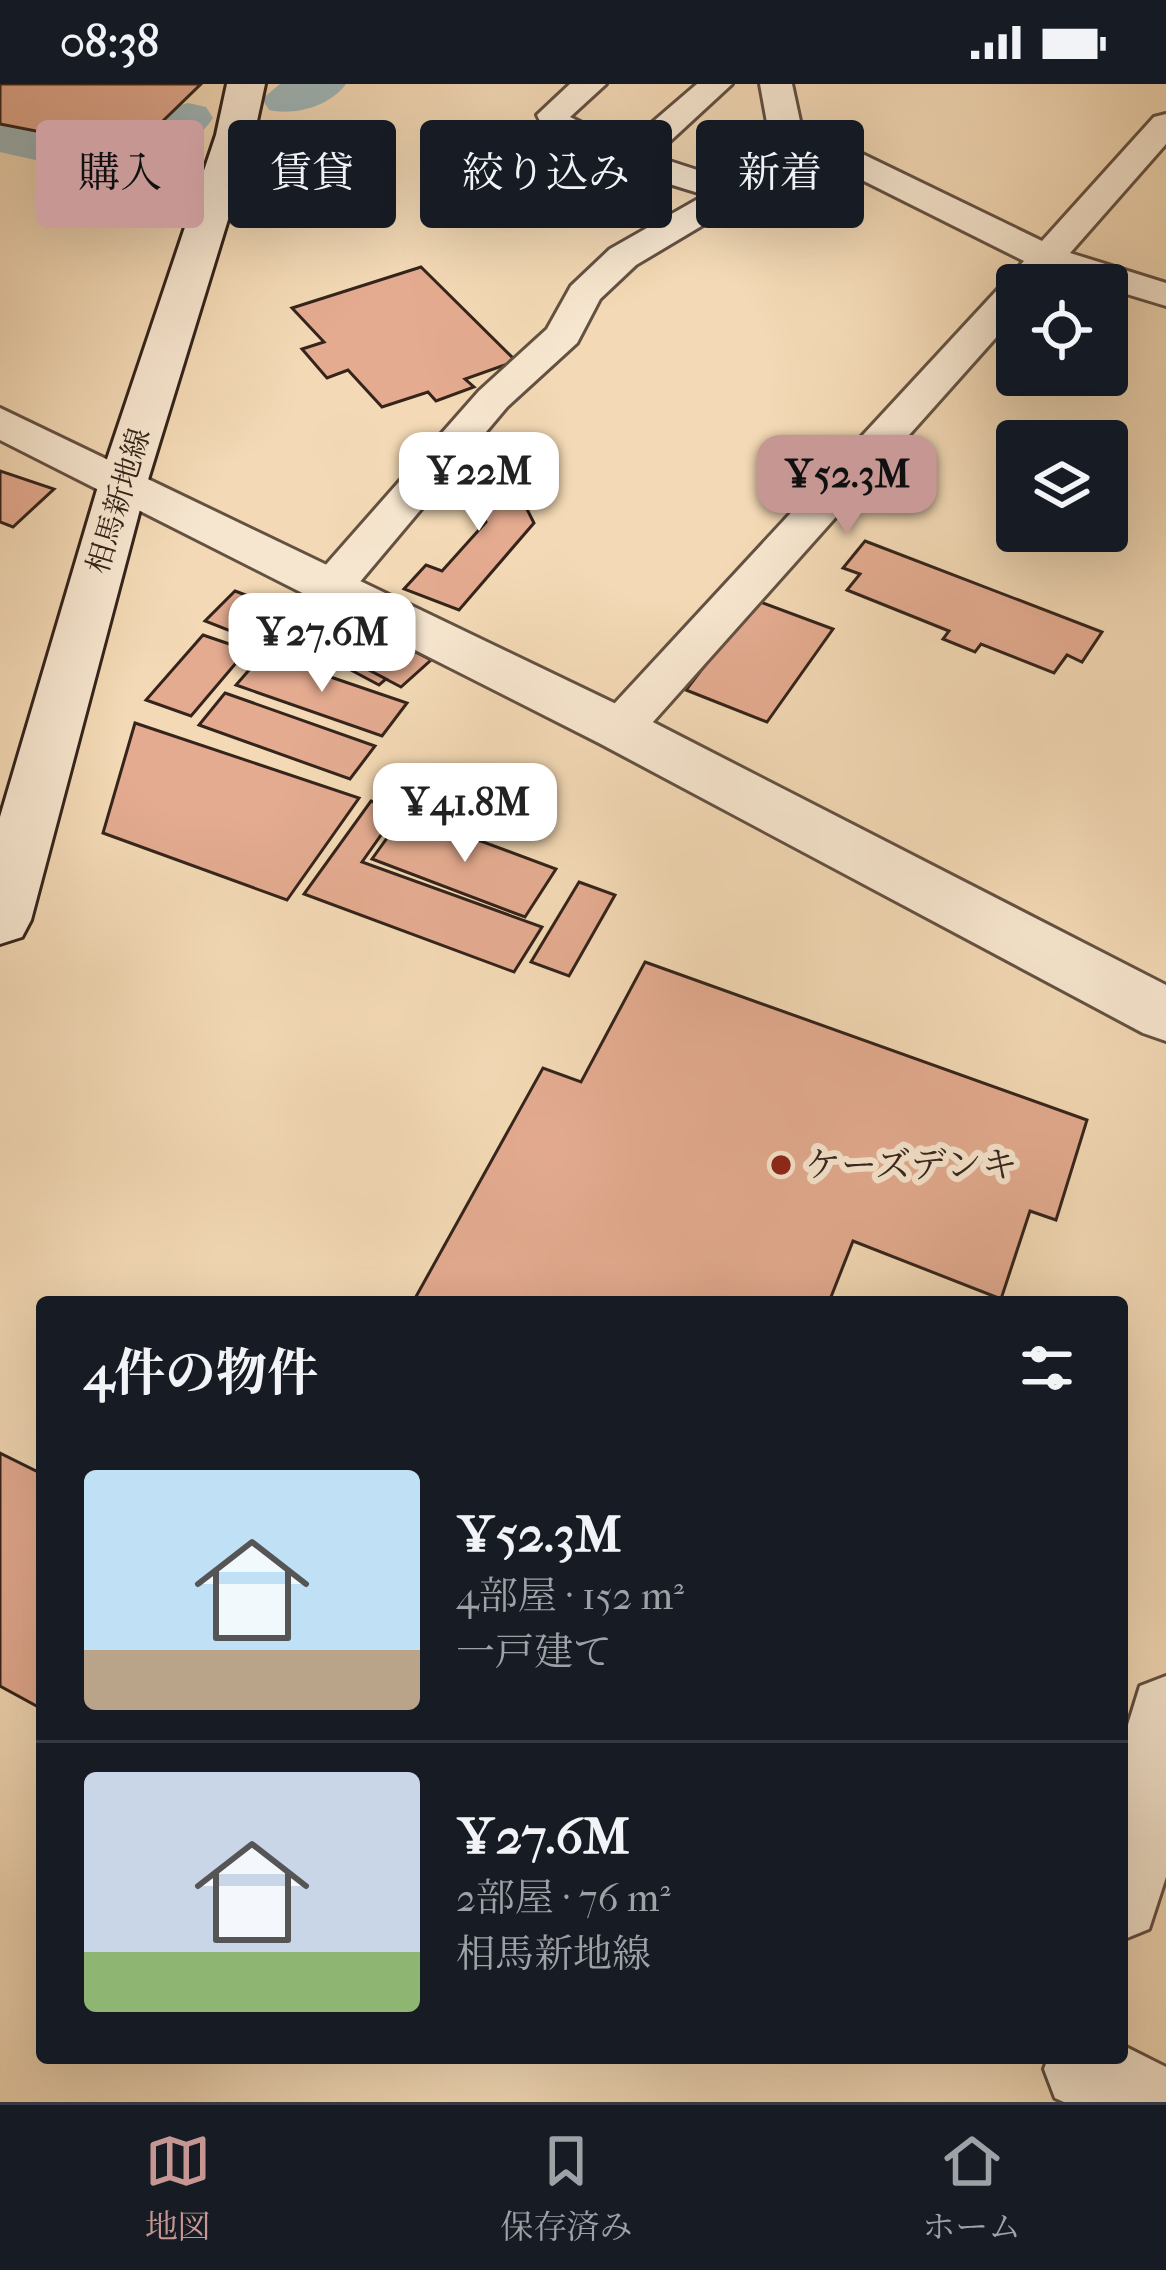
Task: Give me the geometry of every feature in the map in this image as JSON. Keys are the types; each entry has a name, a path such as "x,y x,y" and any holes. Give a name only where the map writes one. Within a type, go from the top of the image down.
{"main road":[{"name":"相馬新地線","path":"0,920 123,483 235,135 246,84"},
{"path":"0,422 619,729 1166,1015"}],"street":[{"path":"555,120 553,115 590,84"},
{"path":"672,122 716,84"},
{"path":"739,84 777,89 783,120"},
{"path":"1041,264 1166,124"},
{"path":"864,172 1007,264"},
{"path":"332,586 493,399 563,335 584,294 623,256 696,212"},
{"path":"1128,290 1166,295"},
{"path":"619,729 996,314"},
{"path":"1128,1876 1166,1712"}],"building":[{"path":"0,84 201,84 164,120 36,120 36,131 0,124"},
{"path":"421,267 516,361 465,379 474,387 436,401 428,392 382,407 348,370 327,378 302,349 324,342 292,308"},
{"path":"496,448 534,523 459,610 404,589 426,565 442,571 486,522 458,464 474,461 471,454"},
{"path":"0,471 54,489 13,527 0,522"},
{"path":"865,541 1102,632 1082,662 1067,655 1054,673 981,644 975,652 943,639 949,631 847,590 860,574 843,568"},
{"path":"235,591 301,616 272,647 205,621"},
{"path":"755,600 833,629 767,722 686,690"},
{"path":"371,629 431,660 401,687 340,655"},
{"path":"203,635 247,650 191,716 146,700"},
{"path":"263,654 407,703 382,736 236,685"},
{"path":"340,655 386,679 379,685 334,661"},
{"path":"225,693 375,746 350,779 199,725"},
{"path":"135,723 359,798 287,900 103,833"},
{"path":"371,801 398,811 362,862 542,927 514,972 304,894"},
{"path":"405,813 556,869 525,917 372,859"},
{"path":"579,882 615,895 569,976 531,962"},
{"name":"ケーズデンキ","path":"645,962 1087,1120 1056,1220 1030,1211 1002,1296 853,1241 831,1296 416,1296 543,1068 581,1082"},
{"path":"0,1453 36,1471 36,1706 0,1686"}],"waterway":[{"path":"287,99 321,84"},
{"path":"0,137 73,153 134,157 188,118"}],"place":[{"name":"ケーズデンキ","path":"781,1165"}]}
